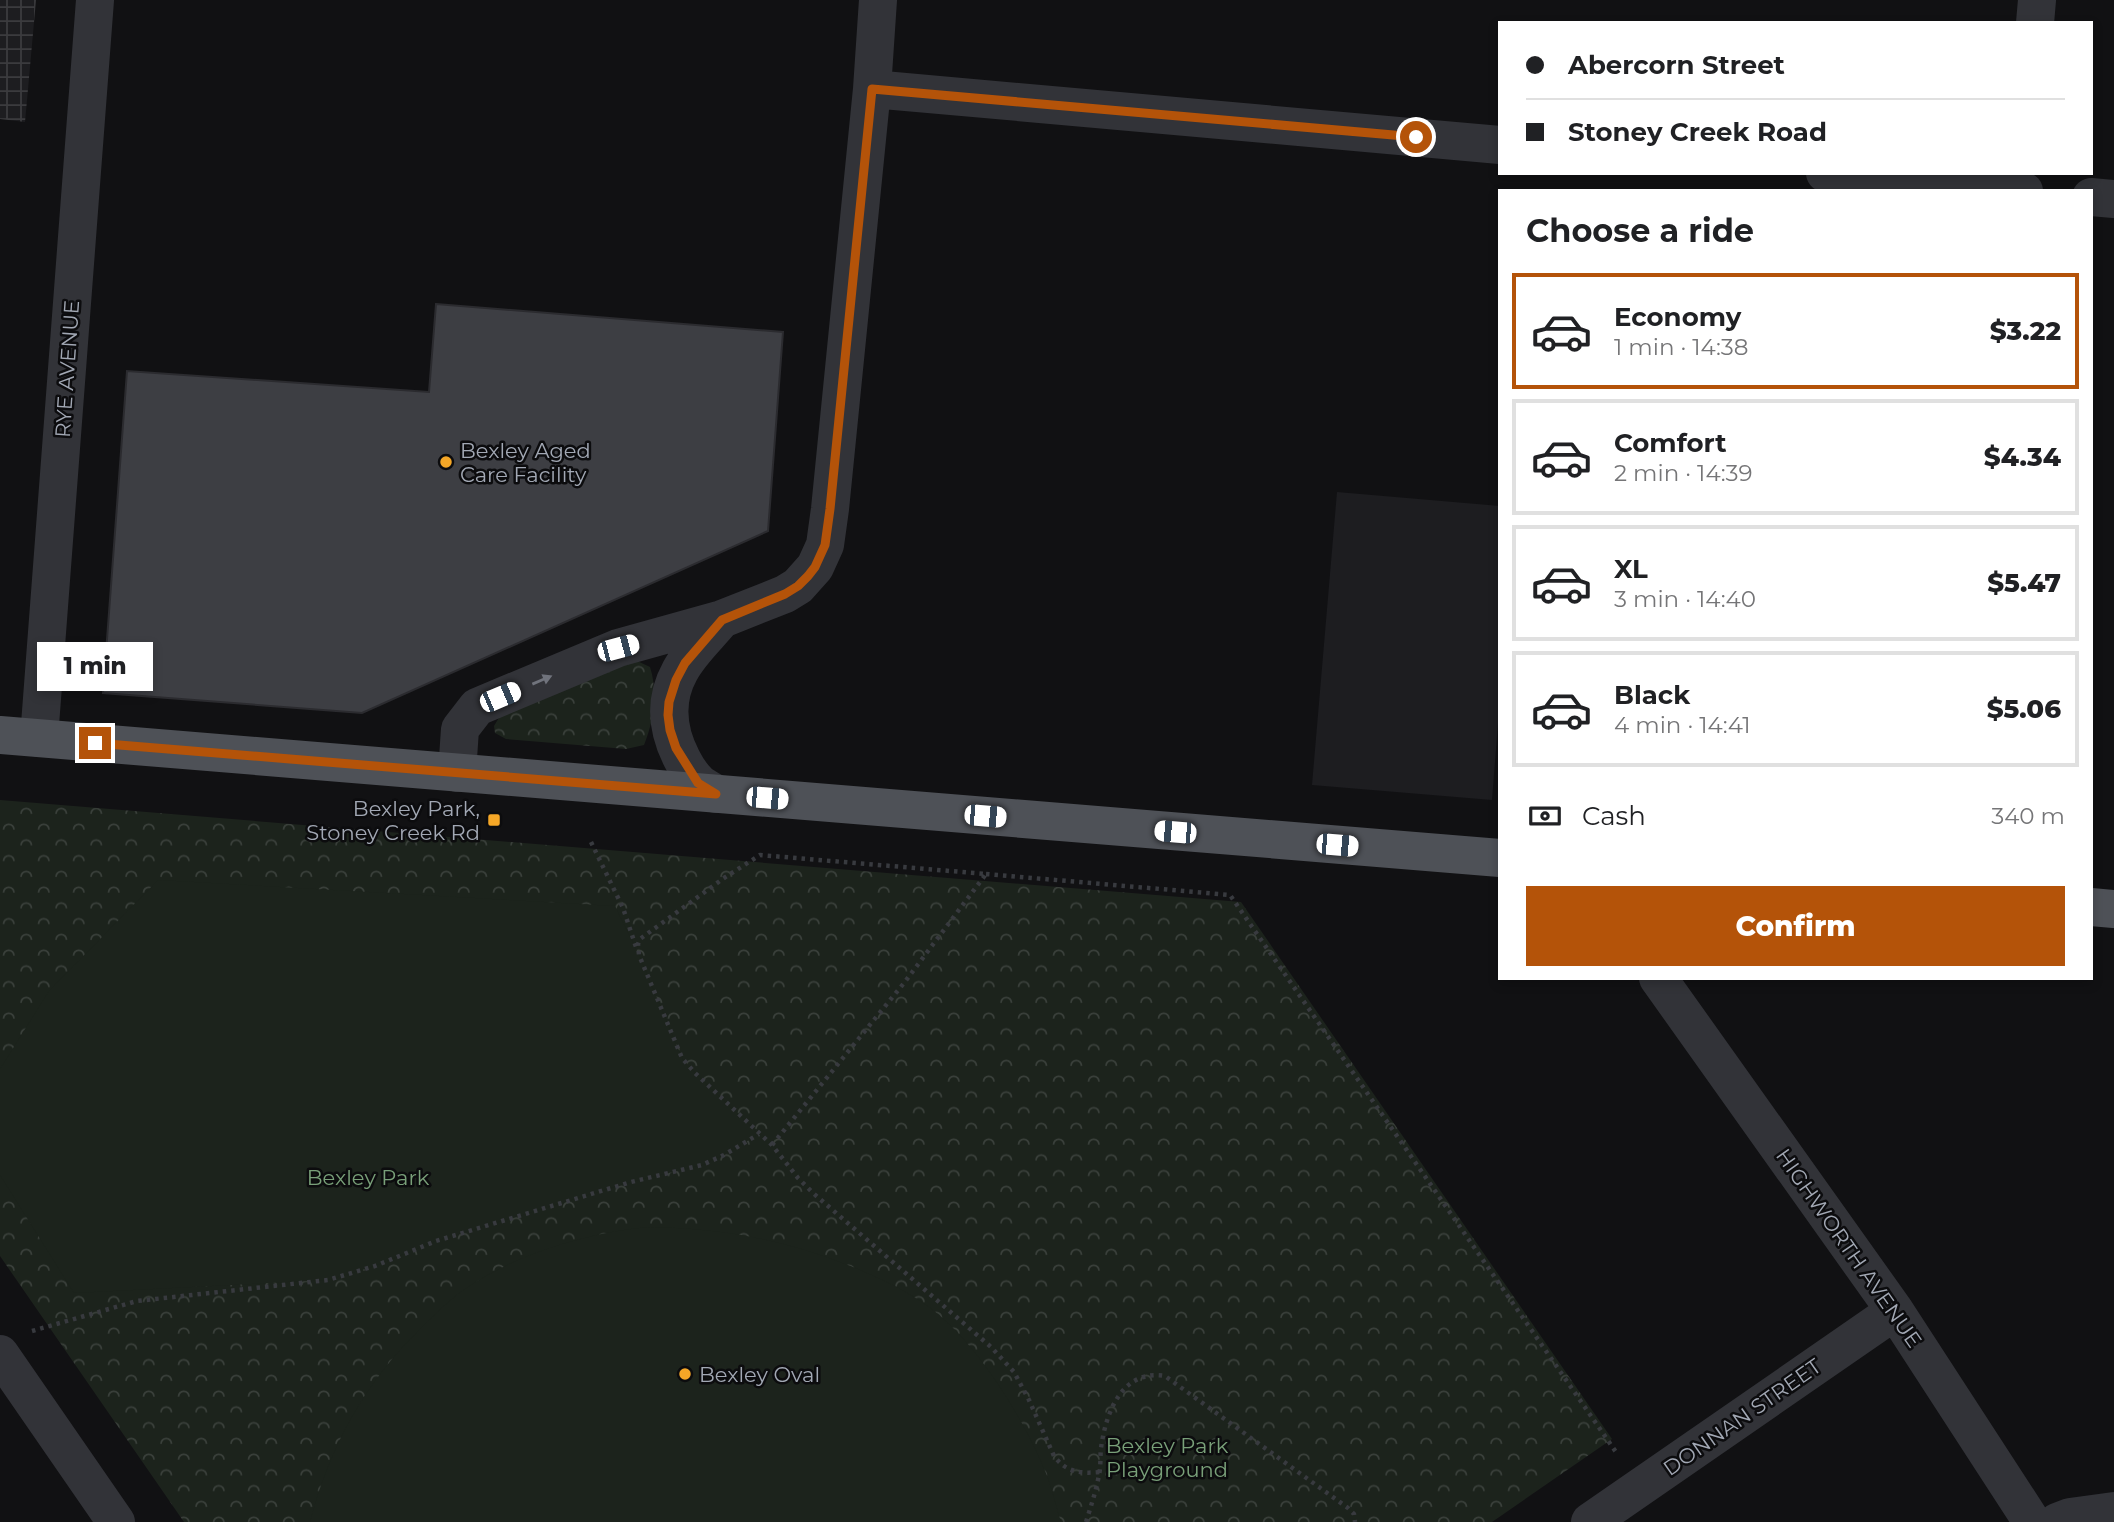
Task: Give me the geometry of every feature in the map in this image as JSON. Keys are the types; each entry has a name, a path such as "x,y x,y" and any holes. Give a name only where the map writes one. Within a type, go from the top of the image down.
{"main road":[{"path":"0,735 1498,858"},
{"path":"2093,907 2114,909"}],"street":[{"name":"RYE AVENUE","path":"40,738 95,0"},
{"path":"457,773 460,729 477,707 618,648 722,620 785,594 798,586 815,567 825,545 830,509 872,89 878,0"},
{"path":"2035,21 2037,0"},
{"path":"872,89 1498,145"},
{"path":"1847,175 2000,189"},
{"path":"2093,197 2114,199"},
{"path":"716,794 698,783 685,765 676,748 668,715 669,702 680,671 722,620"},
{"name":"HIGHWORTH AVENUE","path":"1659,980 1895,1311 2032,1522"},
{"name":"DONNAN STREET","path":"1590,1522 1895,1311"},
{"path":"0,1354 116,1522"},
{"path":"2057,1522 2070,1517 2114,1511"}],"path":[{"path":"592,842 622,908 681,1058 772,1145 813,1193 970,1329 1014,1372 1059,1463 1066,1469 1078,1472 1100,1472"},
{"path":"639,955 640,939 760,855 1230,895 1640,1488"},
{"path":"772,1145 888,1004 986,874"},
{"path":"34,1330 137,1301 328,1280 352,1274 436,1241 631,1182 702,1164 724,1155 759,1134"},
{"path":"1086,1522 1100,1472 1101,1446 1116,1400 1126,1386 1137,1378 1152,1374 1165,1376 1348,1508 1354,1514 1356,1522"}],"shaded area":[{"path":"0,0 36,0 25,122 0,119"},
{"path":"1337,492 1498,506 1498,724 1492,800 1312,785"}],"green space":[{"path":"635,660 650,667 654,686 652,716 644,745 626,749 506,739 495,733 494,726 500,716"},
{"name":"Bexley Park","path":"0,800 1241,902 1612,1439 1492,1522 184,1522 0,1256"},
{"path":"158,880 615,906 639,955 682,1058 759,1134 702,1165 631,1182 436,1241 375,1266 328,1280 74,1293 0,1175 0,1069 49,991"},
{"name":"Bexley Oval","path":"650,1227 729,1233 802,1249 873,1276 929,1307 965,1340 1013,1407 1038,1454 1061,1522 310,1522 339,1442 366,1394 400,1350 449,1301 488,1275 532,1254 579,1239"}],"building":[{"name":"Bexley Aged Care Facility","path":"436,304 783,332 768,531 362,713 103,693 127,371 429,392"}],"place":[{"name":"Bexley Aged Care Facility","path":"446,462"},
{"name":"Bexley Park, Stoney Creek Rd","path":"494,820"},
{"name":"Bexley Oval","path":"685,1374"}],"route":[{"path":"95,743 716,794 698,783 676,748 670,730 669,702 685,663 722,620 798,586 815,567 825,545 872,89 1416,137"}],"park label":[{"name":"Bexley Park Playground","path":"1167,1457"}]}
